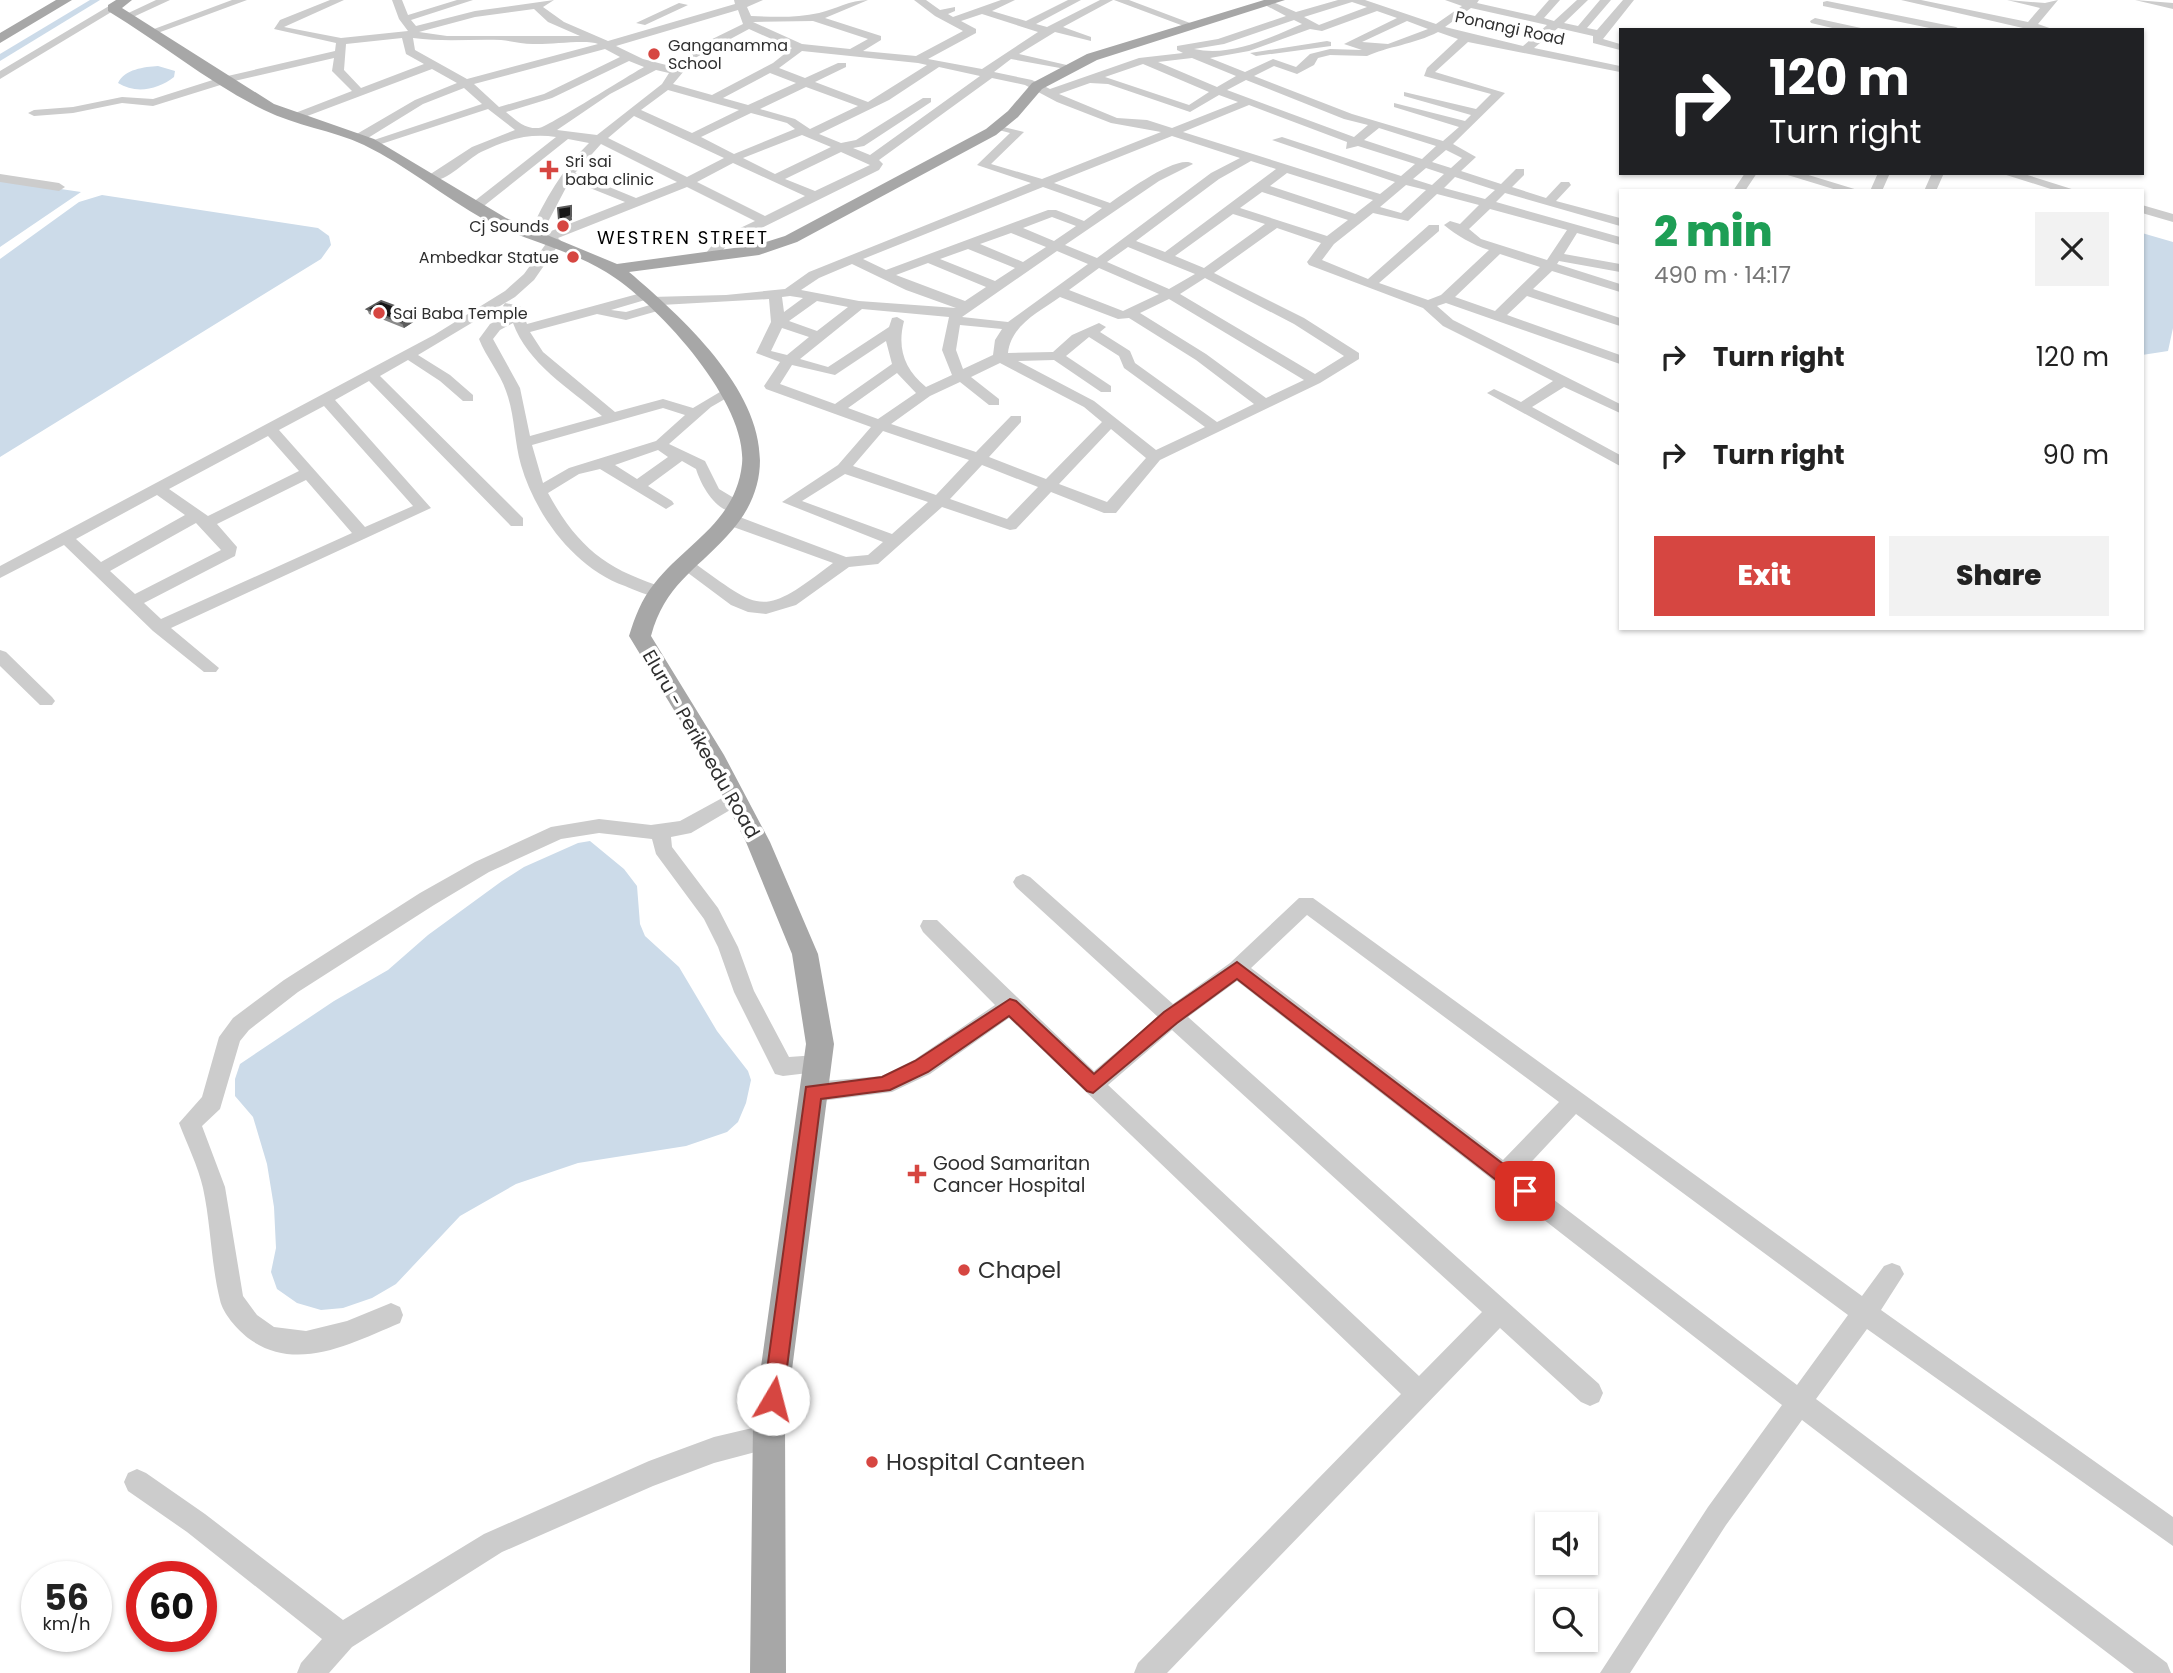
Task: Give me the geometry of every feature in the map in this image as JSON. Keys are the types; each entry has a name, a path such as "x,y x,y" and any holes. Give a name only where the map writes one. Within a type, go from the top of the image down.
{"main road":[{"path":"0,39 65,0"},
{"path":"616,270 759,250 791,239 999,127 1067,68 1274,2"},
{"name":"Eluru - Perikeedu Road","path":"122,8 151,32 224,81 293,117 365,140 433,178 498,220 616,270 651,301 722,379 747,435 752,460 749,483 735,514 684,564 660,592 642,617 640,636 758,842 805,954 820,1044 769,1437 768,1673"}],"street":[{"path":"0,76 122,8 165,0"},
{"path":"151,32 242,0"},
{"path":"339,0 278,26 286,32 341,47"},
{"path":"397,0 412,32 447,39 501,37 533,41 572,41 593,36"},
{"path":"404,19 468,0"},
{"path":"34,113 73,110 122,100 153,103 341,47 412,32 475,14 536,6 549,0"},
{"path":"365,140 493,108 607,45 740,3 758,0"},
{"path":"0,573 409,355 500,301 529,277 545,238 557,186 596,139 666,86 674,70 691,54 749,22 816,19 839,13 863,0"},
{"path":"921,2 939,0"},
{"path":"952,21 1010,0"},
{"path":"1028,24 1076,0"},
{"path":"871,160 1007,55 1108,0"},
{"path":"1119,0 1193,26"},
{"path":"1181,48 1220,42 1349,0"},
{"name":"Ponangi Road","path":"1355,0 1404,19 1466,38 1527,48 1619,69"},
{"path":"1450,0 1539,18 1600,34"},
{"path":"1539,18 1555,0"},
{"path":"1527,48 1560,24 1583,0"},
{"path":"1581,29 1606,0"},
{"path":"1619,47 1597,41 1629,0"},
{"path":"1906,0 2028,28 2050,3"},
{"path":"2012,0 2050,3"},
{"path":"2140,0 2173,6"},
{"path":"918,60 943,44 972,31 921,2"},
{"path":"939,14 959,2 980,11 1087,39"},
{"path":"1274,2 1318,29 1375,8"},
{"path":"1501,12 1516,2"},
{"path":"1839,28 1812,25 1828,2 1947,28"},
{"path":"740,3 749,22 800,47 880,54 987,73 1043,90 1115,121 1147,124 1178,132 1382,199"},
{"path":"1043,90 1143,60 1349,44 1386,47 1435,29 1472,3"},
{"path":"641,23 683,5"},
{"path":"536,6 548,20 593,36 627,58 653,67 674,70"},
{"path":"627,16 658,31"},
{"path":"816,19 877,38 853,52"},
{"path":"1349,44 1404,19"},
{"path":"1234,53 1310,25"},
{"path":"412,32 406,40 407,48 466,83 523,131"},
{"path":"1159,37 1193,55 1348,117 1445,145 1470,157 1432,188 1403,218"},
{"path":"1466,38 1429,72 1499,93 1426,163 1329,241 1314,262 1428,305 1448,323 1619,408"},
{"path":"1250,52 1297,71 1310,63 1314,56 1330,52 1367,53 1369,46"},
{"path":"341,47 338,71 359,92"},
{"path":"715,98 770,69 800,47"},
{"path":"814,49 842,65"},
{"path":"692,137 842,65 855,64 880,54"},
{"path":"1007,55 1067,68"},
{"path":"365,140 419,102 466,83 550,77 627,58"},
{"path":"1143,60 1311,127 1548,203 1619,222"},
{"path":"1086,79 1110,81 1189,108 1273,62"},
{"path":"545,238 687,182 733,158 868,106 901,89 938,63"},
{"path":"293,117 435,64"},
{"path":"546,132 618,85 653,67"},
{"path":"770,69 868,106"},
{"path":"666,86 791,121 806,132 877,164 818,197 722,242 710,257"},
{"path":"1408,94 1478,113"},
{"path":"775,179 841,147 860,143 927,100"},
{"path":"660,592 633,584 595,564 550,512 538,492 523,443 516,397 508,377 485,339 488,332 496,326 597,308 606,314 634,317 651,301 775,296 790,292 814,275 852,259 1248,102"},
{"path":"1398,105 1466,125"},
{"path":"633,111 818,197"},
{"path":"1309,175 1377,124"},
{"path":"999,127 1018,132 983,165 1113,208"},
{"path":"1000,357 1002,340 1011,326 1215,176 1279,140 1311,127"},
{"path":"433,178 476,150 523,131 546,132 596,139 768,222"},
{"path":"476,206 566,135"},
{"path":"1279,140 1331,158 1619,242"},
{"path":"994,402 950,364 948,350 959,314 1149,183 1225,148"},
{"path":"1187,164 1215,176"},
{"path":"1166,257 1286,168"},
{"path":"1462,229 1520,172"},
{"path":"567,174 637,203"},
{"path":"1792,175 1827,188"},
{"path":"2013,175 2065,189"},
{"path":"0,178 59,187"},
{"path":"1149,183 1189,195"},
{"path":"1548,203 1565,185"},
{"path":"1261,187 1357,219"},
{"path":"1371,208 1434,228"},
{"path":"1231,209 1329,241"},
{"path":"2144,210 2173,218"},
{"path":"884,275 1052,213 1087,226"},
{"path":"1057,356 1089,331 1170,294 1275,223"},
{"path":"1370,284 1442,223 1462,229 1476,242 1498,250 1553,260 1619,264"},
{"path":"1014,227 1011,228 1170,294 1315,380"},
{"path":"1497,317 1526,291 1553,260 1573,230"},
{"path":"859,305 789,360 771,386 979,458 1110,509 1155,457 1315,380 1354,356 1287,314 1205,272 1128,242"},
{"path":"968,244 1026,268"},
{"path":"1428,305 1446,298 1498,250"},
{"path":"926,258 999,287"},
{"path":"852,259 959,314"},
{"path":"1553,260 1619,288"},
{"path":"1526,291 1619,322"},
{"path":"790,292 859,305 959,314 1011,326"},
{"path":"1060,292 1126,314 1201,357 1265,404"},
{"path":"775,296 778,322"},
{"path":"814,297 778,322 763,353 830,372 893,330"},
{"path":"1446,298 1619,360"},
{"path":"500,301 515,309 538,355 611,416"},
{"path":"901,310 893,330 897,367 925,393"},
{"path":"778,322 819,336"},
{"path":"1089,331 1125,354 1129,365 1216,428"},
{"path":"409,355 445,378 468,398"},
{"path":"897,541 790,502 843,468 880,425 925,393 1000,357 1057,356 1106,389"},
{"path":"1000,357 1070,393 1112,420 1155,457"},
{"path":"836,410 897,367"},
{"path":"371,375 434,435 517,522"},
{"path":"1521,408 1564,380"},
{"path":"538,492 574,471 661,444 695,413 730,393"},
{"path":"1494,393 1619,460"},
{"path":"159,627 423,508 326,399"},
{"path":"523,443 663,403 695,413"},
{"path":"661,444 679,456 698,462 703,467 709,486 735,514 845,562 872,560 897,541 1016,419"},
{"path":"843,468 1010,525 1112,420"},
{"path":"270,429 362,534"},
{"path":"638,486 679,456"},
{"path":"600,463 666,504"},
{"path":"99,570 202,519 310,472"},
{"path":"133,602 229,552 229,547 202,519 158,489"},
{"path":"66,538 159,627 210,668"},
{"path":"684,564 748,606 763,609 797,598 845,562"},
{"path":"0,656 46,701"},
{"path":"391,1315 303,1346 282,1342 257,1329 232,1301 214,1187 190,1123 212,1102 230,1037 255,1012 291,986 482,867 558,832 598,826 660,831 684,828 735,798"},
{"path":"660,831 663,849 711,914 728,947 744,992 783,1067 817,1064"},
{"path":"1023,882 1171,1018 1591,1393"},
{"path":"1093,1085 1171,1018 1237,970 1306,904 1864,1312 2173,1533"},
{"path":"930,926 1010,1006 1420,1394"},
{"path":"1237,970 2157,1673"},
{"path":"813,1092 884,1084 922,1067 1010,1006"},
{"path":"1504,1175 1574,1101"},
{"path":"1614,1673 1717,1516 1892,1274"},
{"path":"1148,1673 1499,1311"},
{"path":"311,1673 342,1637 493,1543 649,1474 714,1450 769,1437"},
{"path":"137,1482 196,1523 342,1637"}],"water":[{"path":"158,66 175,71 174,77 154,88 146,89 132,89 118,83 130,72"},
{"path":"0,180 81,192 0,247"},
{"path":"102,195 318,228 329,236 331,245 321,259 0,457 0,259 79,202"},
{"path":"2144,234 2173,242 2173,328 2168,351 2144,355"},
{"path":"590,841 624,869 637,886 640,924 645,936 679,967 717,1031 748,1071 751,1080 738,1122 727,1132 686,1146 578,1163 516,1184 460,1216 396,1284 372,1298 343,1308 321,1310 297,1303 277,1289 271,1272 276,1248 274,1207 267,1164 253,1117 235,1096 235,1079 240,1064 334,1001 388,970 428,935 502,881 524,867 578,843"}],"building":[{"path":"571,206 571,216 559,220 558,208"},
{"path":"381,301 416,314 402,323 367,309"}],"waterway":[{"path":"0,58 96,0"}],"place":[{"name":"Ganganamma School","path":"654,54"},
{"name":"Sri sai baba clinic","path":"549,170"},
{"name":"Cj Sounds","path":"563,226"},
{"name":"Ambedkar Statue","path":"573,257"},
{"name":"Sai Baba Temple","path":"379,313"},
{"name":"Good Samaritan Cancer Hospital","path":"917,1174"},
{"name":"Chapel","path":"964,1270"},
{"name":"Hospital Canteen","path":"872,1462"}],"district":[{"name":"WESTREN STREET","path":"683,237"}],"route":[{"path":"773,1399 813,1092 884,1084 922,1067 1010,1006 1093,1085 1171,1018 1237,970 1525,1191"}]}
